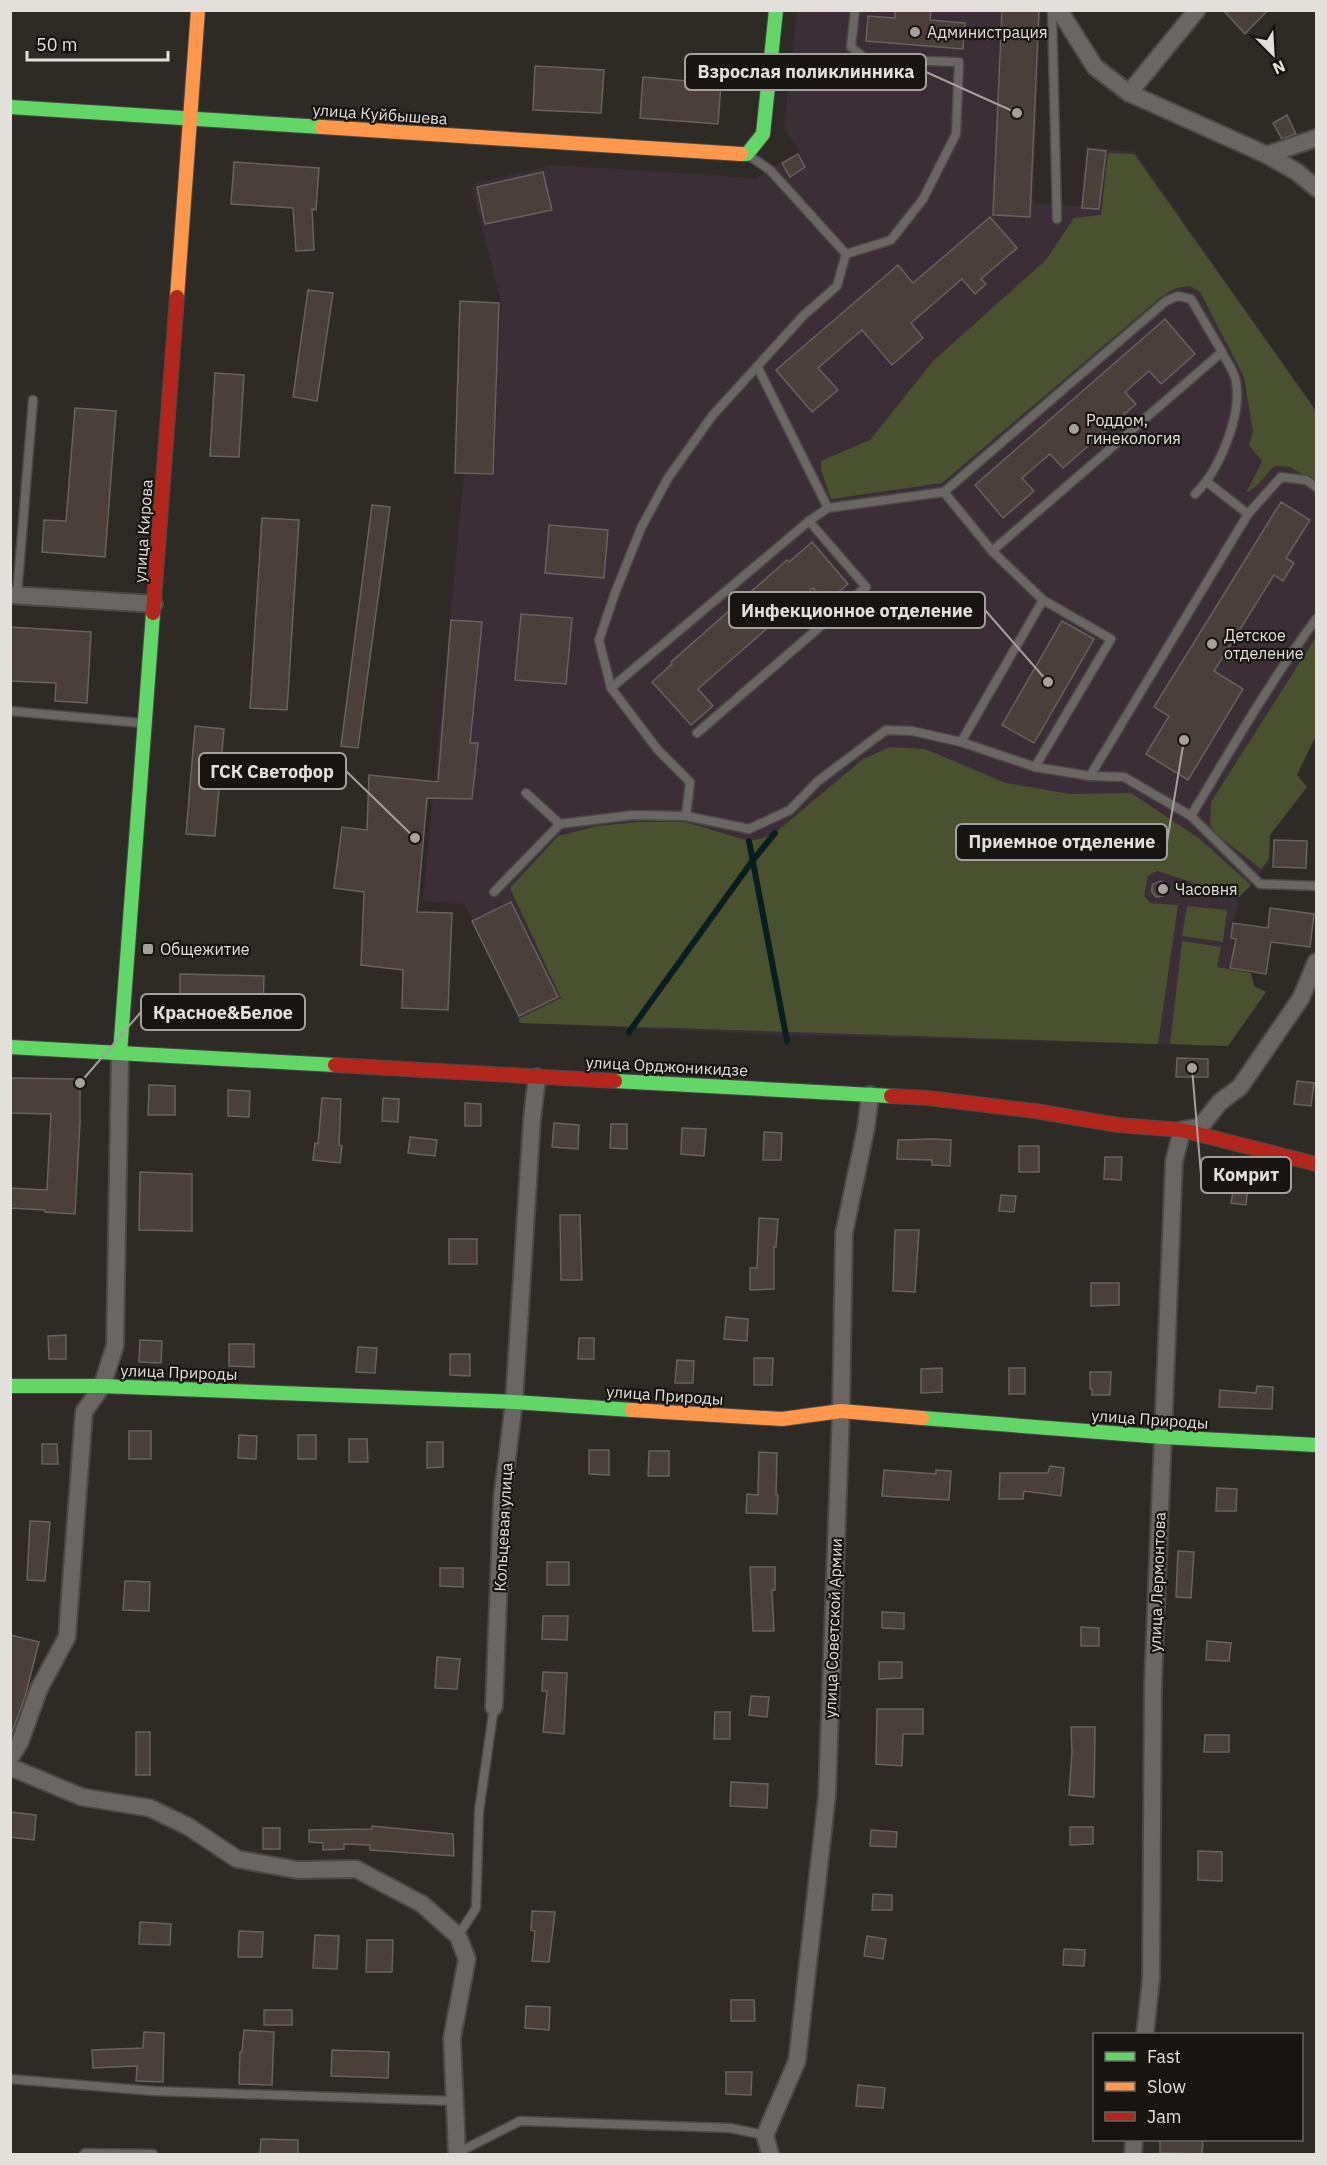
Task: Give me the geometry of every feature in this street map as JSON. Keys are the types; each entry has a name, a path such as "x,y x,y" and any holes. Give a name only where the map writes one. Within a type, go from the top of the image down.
{"main road":[{"name":"улица Кирова","path":"120,1053 198,10"},
{"path":"747,154 763,134 776,10"},
{"name":"улица Куйбышева","path":"10,107 747,154"},
{"name":"улица Орджоникидзе","path":"10,1047 537,1077 765,1087 948,1100 1118,1125 1182,1130 1317,1164"},
{"name":"улица Природы","path":"10,1386 102,1386 514,1402 782,1419 841,1411 1163,1437 1317,1445"}],"street":[{"path":"1059,10 1095,67 1129,93 1267,155 1297,172 1317,188"},
{"path":"1129,93 1197,10"},
{"path":"1267,155 1317,138"},
{"path":"1297,172 1317,170"},
{"path":"14,595 154,604"},
{"path":"1182,1130 1200,1127 1220,1102 1240,1087 1301,998 1317,962"},
{"path":"10,1758 20,1742 39,1689 67,1637 84,1412 102,1386 115,1346 120,1053"},
{"name":"Кольцевая улица","path":"494,1707 502,1500 514,1402 532,1119 537,1077"},
{"name":"улица Советской Армии","path":"765,2135 797,2061 827,1795 841,1411 844,1233 866,1128 870,1095"},
{"name":"улица Лермонтова","path":"1145,2033 1151,1979 1153,1683 1174,1162 1182,1130"},
{"path":"10,1767 82,1797 150,1808 189,1827 237,1859 297,1870 356,1869 422,1904 458,1936 466,1959 452,2038 457,2154"},
{"path":"765,2135 770,2154"}],"lane":[{"path":"846,254 891,240 924,200 956,134 959,62 866,58 851,47 855,10"},
{"path":"1052,10 1057,219"},
{"path":"747,154 770,170 846,254"},
{"path":"686,816 690,782 658,750 611,688 599,640 641,528 668,478 712,416 803,316 837,286 846,254"},
{"path":"611,688 808,521 828,508 944,492 1166,301 1178,296 1191,299 1236,381 1237,402 1231,432 1207,482 1195,494"},
{"path":"992,551 1222,352"},
{"path":"758,366 828,508"},
{"path":"14,595 33,400"},
{"path":"1090,776 1248,514 1281,477 1306,480 1317,487"},
{"path":"1207,482 1248,514"},
{"path":"944,492 992,551 1043,600 1111,639 1035,766"},
{"path":"697,733 866,587 808,521"},
{"path":"961,742 1043,600"},
{"path":"1191,816 1286,660 1317,619"},
{"path":"10,711 145,723"},
{"path":"494,892 560,824 633,815 686,816 749,829 790,810 818,781 886,730 912,731 961,742 1035,766 1090,776 1124,777 1191,816 1260,884 1317,886"},
{"path":"526,793 560,824"},
{"name":"Кольцевая улица","path":"458,1936 477,1908 479,1811 494,1707"},
{"path":"10,2079 153,2091 454,2101"},
{"path":"457,2154 520,2121 730,2128 765,2135"},
{"path":"84,2154 153,2154"}],"shaded area":[{"path":"797,11 1041,11 1033,203 1080,206 1086,146 1135,152 1316,410 1316,729 1270,835 1269,863 1239,897 1231,938 1234,939 1229,969 1251,973 1254,986 1266,992 1228,1046 784,1035 520,1023 465,904 423,901 464,474 494,475 501,302 471,184 553,165 756,178 799,152 784,127"}],"green space":[{"path":"1108,153 1134,154 1316,411 1316,482 1290,467 1274,466 1258,485 1246,493 1262,461 1249,445 1253,432 1244,377 1200,292 1190,286 1176,288 1161,297 942,483 831,499 821,470 821,461 870,440 933,361 1046,260 1074,218 1101,215"},
{"path":"1316,637 1316,736 1297,775 1307,787 1270,835 1269,858 1261,869 1215,833 1210,824 1211,802"},
{"path":"890,747 925,749 1006,783 1070,794 1131,793 1200,839 1251,885 1239,897 1157,871 1148,876 1144,896 1150,903 1178,905 1158,1044 520,1023 518,1019 561,998 510,888 558,836 598,826 638,822 685,822 749,841 763,838 775,833 863,759"},
{"path":"1187,906 1227,910 1223,942 1182,936"},
{"path":"1182,941 1221,947 1217,967 1251,973 1254,986 1266,992 1228,1046 1170,1044"}],"building":[{"name":"Администрация","path":"895,10 931,10 930,20 965,23 963,49 866,41 868,16 895,18"},
{"path":"1002,10 1039,10 1030,217 993,215"},
{"path":"1223,10 1268,10 1245,34"},
{"path":"535,66 604,70 601,113 533,110"},
{"path":"643,77 721,84 718,124 640,118"},
{"path":"1287,115 1296,134 1282,139 1273,123"},
{"path":"1088,149 1106,151 1099,209 1082,208"},
{"path":"798,154 805,167 790,177 782,163"},
{"path":"234,162 319,168 316,210 312,209 314,250 296,251 293,208 231,204"},
{"path":"543,172 552,210 485,224 477,187"},
{"path":"990,217 1017,248 981,279 986,284 975,294 962,279 911,323 923,338 892,365 862,330 818,368 838,390 812,412 776,370 898,265 913,283"},
{"path":"308,290 333,293 317,401 293,397"},
{"path":"460,301 499,303 493,474 455,473"},
{"name":"Роддом, гинекология","path":"1165,319 1195,354 1161,384 1149,371 1125,392 1136,404 1063,468 1050,454 1022,478 1034,491 1003,518 975,485"},
{"path":"215,373 244,375 239,457 210,456"},
{"path":"75,408 116,411 105,557 42,552 44,520 66,521"},
{"name":"Детское отделение","path":"1281,502 1310,520 1286,558 1294,563 1283,581 1274,575 1214,671 1243,689 1188,780 1146,754 1169,716 1154,707"},
{"path":"372,505 390,507 358,748 341,746"},
{"path":"262,518 299,520 287,710 250,708"},
{"path":"549,525 608,530 604,578 545,573"},
{"path":"812,542 848,584 826,603 813,588 698,689 713,706 691,725 652,682 672,664 671,662 787,560 789,562"},
{"path":"521,614 572,618 566,684 515,680"},
{"path":"451,620 482,622 470,743 478,743 472,799 427,798 417,912 452,913 448,1010 402,1008 403,970 361,965 364,892 334,888 342,827 367,830 369,775 438,782"},
{"path":"1062,621 1094,639 1034,743 1002,725"},
{"path":"10,627 91,632 87,703 55,701 56,683 10,681"},
{"path":"195,726 224,729 215,836 186,834"},
{"path":"1274,840 1307,841 1306,868 1273,867"},
{"name":"Часовня","path":"1161,881 1170,890 1163,896 1156,897 1152,892 1152,887 1153,884"},
{"path":"511,902 558,997 519,1016 472,921"},
{"path":"1270,908 1314,914 1310,947 1271,942 1266,974 1230,968 1236,939 1231,938 1233,923 1268,928"},
{"path":"180,974 264,976 263,1012 180,1011"},
{"path":"1177,1058 1208,1059 1208,1077 1176,1077"},
{"path":"10,1078 80,1079 75,1214 10,1208 10,1188 47,1190 51,1114 10,1113"},
{"path":"1297,1081 1314,1083 1311,1106 1294,1104"},
{"path":"149,1085 175,1086 175,1115 148,1115"},
{"path":"228,1090 250,1091 249,1117 228,1116"},
{"path":"322,1098 341,1099 340,1163 313,1160 315,1143 318,1144"},
{"path":"383,1098 399,1099 398,1122 382,1121"},
{"path":"465,1103 481,1104 481,1126 465,1126"},
{"path":"554,1123 579,1125 578,1149 552,1147"},
{"path":"611,1124 627,1124 627,1149 610,1148"},
{"path":"682,1128 706,1129 704,1156 681,1154"},
{"path":"764,1132 782,1133 781,1160 763,1160"},
{"path":"410,1137 437,1140 435,1156 408,1153"},
{"path":"898,1140 951,1140 950,1166 932,1165 932,1160 897,1159"},
{"path":"1019,1146 1039,1146 1039,1172 1019,1172"},
{"path":"1105,1157 1122,1157 1121,1180 1104,1179"},
{"path":"140,1172 192,1174 192,1231 139,1230"},
{"path":"1234,1186 1248,1188 1246,1205 1231,1203"},
{"path":"1001,1195 1016,1196 1014,1212 999,1211"},
{"path":"560,1215 580,1215 582,1280 561,1280"},
{"path":"759,1218 778,1219 776,1247 774,1247 774,1289 750,1290 750,1268 757,1268"},
{"path":"895,1230 919,1230 915,1292 893,1291"},
{"path":"449,1239 477,1239 477,1264 449,1264"},
{"path":"1091,1283 1119,1283 1119,1305 1091,1306"},
{"path":"726,1317 748,1319 747,1341 724,1339"},
{"path":"66,1335 66,1359 49,1359 48,1336"},
{"path":"579,1338 594,1338 594,1359 578,1359"},
{"path":"140,1340 162,1341 161,1363 139,1362"},
{"path":"229,1344 254,1344 254,1367 229,1366"},
{"path":"358,1347 377,1348 375,1373 356,1372"},
{"path":"450,1354 470,1354 470,1376 450,1375"},
{"path":"754,1358 773,1358 772,1385 754,1385"},
{"path":"677,1360 694,1361 693,1383 675,1383"},
{"path":"942,1368 942,1392 921,1393 921,1369"},
{"path":"1009,1368 1025,1368 1025,1394 1009,1394"},
{"path":"1090,1372 1111,1372 1110,1395 1092,1395"},
{"path":"1257,1386 1273,1387 1272,1409 1219,1407 1220,1390 1256,1393"},
{"path":"129,1431 151,1431 151,1459 129,1459"},
{"path":"239,1435 257,1436 256,1459 238,1458"},
{"path":"298,1435 316,1435 316,1459 298,1459"},
{"path":"349,1439 367,1439 368,1462 349,1462"},
{"path":"427,1442 443,1442 443,1467 427,1468"},
{"path":"42,1444 57,1444 58,1464 42,1464"},
{"path":"589,1450 609,1450 609,1475 589,1474"},
{"path":"649,1451 669,1451 669,1476 648,1476"},
{"path":"759,1452 777,1453 777,1514 746,1513 747,1494 758,1495"},
{"path":"1050,1466 1064,1468 1061,1496 1024,1491 1023,1499 999,1499 1000,1473 1048,1473"},
{"path":"884,1470 936,1474 936,1470 951,1471 949,1500 882,1496"},
{"path":"1217,1488 1237,1489 1236,1511 1216,1511"},
{"path":"30,1521 50,1522 45,1581 27,1580"},
{"path":"1178,1551 1194,1552 1191,1598 1176,1597"},
{"path":"547,1562 569,1562 569,1585 547,1585"},
{"path":"750,1567 775,1567 775,1590 772,1590 774,1631 753,1631"},
{"path":"440,1568 463,1568 463,1587 440,1586"},
{"path":"125,1581 150,1582 149,1611 123,1610"},
{"path":"882,1612 904,1613 904,1629 882,1628"},
{"path":"543,1616 568,1616 567,1640 542,1639"},
{"path":"1081,1627 1099,1628 1099,1646 1081,1646"},
{"path":"10,1635 39,1642 25,1697 12,1732 10,1732"},
{"path":"1207,1641 1231,1643 1229,1661 1206,1660"},
{"path":"437,1657 460,1659 457,1689 435,1688"},
{"path":"879,1662 902,1662 902,1678 879,1679"},
{"path":"543,1672 567,1673 564,1734 543,1732 547,1691 542,1691"},
{"path":"751,1696 769,1697 767,1717 749,1715"},
{"path":"877,1709 923,1709 923,1734 903,1734 902,1766 876,1764"},
{"path":"715,1712 730,1712 730,1739 714,1739"},
{"path":"1071,1727 1095,1727 1094,1797 1069,1795"},
{"path":"136,1732 150,1732 150,1775 136,1775"},
{"path":"1205,1735 1229,1735 1229,1752 1204,1752"},
{"path":"731,1782 768,1784 767,1808 730,1806"},
{"path":"10,1812 36,1815 34,1840 10,1837"},
{"path":"372,1826 453,1834 454,1856 370,1850 370,1845 344,1844 344,1849 323,1850 323,1843 309,1842 309,1830 372,1829"},
{"path":"1070,1827 1093,1827 1093,1844 1070,1845"},
{"path":"263,1828 280,1828 280,1849 263,1849"},
{"path":"871,1830 897,1832 896,1847 870,1846"},
{"path":"1198,1851 1222,1852 1222,1881 1198,1880"},
{"path":"873,1894 892,1895 892,1910 872,1910"},
{"path":"532,1911 555,1912 549,1962 532,1961 535,1931 531,1930"},
{"path":"140,1922 171,1924 170,1945 139,1944"},
{"path":"239,1931 263,1932 262,1957 238,1957"},
{"path":"315,1935 339,1936 337,1969 313,1968"},
{"path":"867,1936 886,1939 883,1959 864,1956"},
{"path":"367,1940 393,1940 392,1972 366,1972"},
{"path":"1064,1949 1085,1950 1084,1966 1063,1965"},
{"path":"731,2000 754,2000 755,2021 731,2021"},
{"path":"526,2006 550,2007 549,2030 525,2028"},
{"path":"264,2010 292,2010 292,2025 264,2025"},
{"path":"244,2030 274,2032 272,2085 239,2084 240,2052 242,2052"},
{"path":"144,2032 164,2033 163,2082 136,2081 137,2066 93,2068 92,2050 143,2048"},
{"path":"332,2050 389,2052 388,2078 331,2076"},
{"path":"726,2072 752,2072 751,2095 726,2094"},
{"path":"858,2085 885,2088 883,2108 856,2106"},
{"path":"261,2139 298,2140 298,2154 260,2154"},
{"path":"1160,2141 1203,2141 1202,2154 1160,2153"}],"waterway":[{"path":"629,1032 775,833"},
{"path":"749,841 787,1041"}],"traffic: fast":[{"path":"741,154 747,154 763,134 776,10"},
{"path":"10,107 322,127"},
{"path":"120,1053 153,613"},
{"path":"10,1047 335,1065"},
{"path":"615,1081 891,1096"},
{"path":"10,1386 102,1386 514,1402 632,1410"},
{"path":"922,1418 1163,1437 1316,1445"}],"traffic: slow":[{"path":"177,297 198,10"},
{"path":"322,127 741,154"},
{"path":"632,1410 782,1419 841,1411 922,1418"}],"traffic: jam":[{"path":"153,613 177,297"},
{"path":"335,1065 615,1081"},
{"path":"891,1096 928,1098 1035,1111 1118,1125 1182,1130 1316,1164"}],"place":[{"name":"Администрация","path":"915,32"},
{"name":"Взрослая поликлинника","path":"1017,113"},
{"name":"Роддом, гинекология","path":"1074,429"},
{"name":"Детское отделение","path":"1212,644"},
{"name":"Инфекционное отделение","path":"1048,682"},
{"name":"Приемное отделение","path":"1184,740"},
{"name":"ГСК Светофор","path":"415,838"},
{"name":"Часовня","path":"1163,889"},
{"name":"Общежитие","path":"148,949"},
{"name":"Комрит","path":"1192,1068"},
{"name":"Красное&Белое","path":"80,1083"}]}
